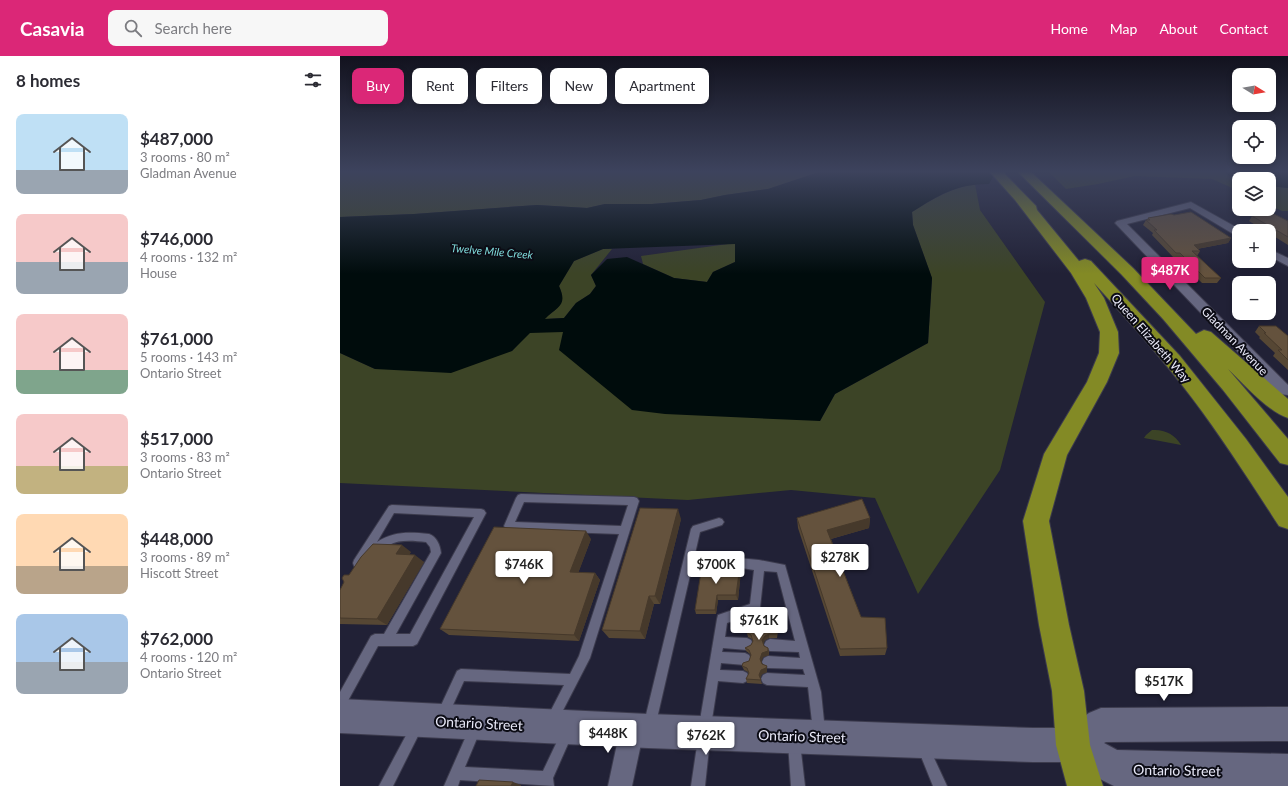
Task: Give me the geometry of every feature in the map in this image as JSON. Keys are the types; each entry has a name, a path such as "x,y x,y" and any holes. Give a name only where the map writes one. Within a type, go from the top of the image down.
{"highway":[{"path":"1027,206 1078,271 1095,298 1109,332 1109,353 1097,382 1056,454 1044,490 1036,521 1054,625 1068,691 1073,745 1085,786"},
{"name":"Queen Elizabeth Way","path":"1028,206 1116,296 1185,375 1250,462 1288,518"},
{"path":"1060,206 1128,272 1198,348 1288,456"},
{"path":"1128,272 1174,310 1256,384 1288,410"}],"main road":[{"name":"Ontario Street","path":"340,716 704,733 1033,745 1073,745 1114,768 1288,772"},
{"path":"1073,745 1102,725 1282,724"}],"street":[{"name":"Gladman Avenue","path":"1187,206 1120,223 1283,390 1288,390"},
{"name":"Gladman Avenue","path":"1193,206 1232,230"},
{"path":"1276,256 1288,263"},
{"path":"620,786 640,730"}],"lane":[{"path":"457,773 547,782 559,726 573,680 584,658 634,501 522,498 509,526 624,530"},
{"path":"340,704 376,640 387,640 413,640 481,512 392,509 354,573 373,550 385,541 398,536 429,538 435,545 436,553 387,640"},
{"path":"640,730 696,529 719,522"},
{"path":"727,562 781,568 815,692 798,786"},
{"path":"698,786 704,733 722,619 755,608 759,565"},
{"path":"718,642 747,644"},
{"path":"770,646 802,646"},
{"path":"716,657 745,659"},
{"path":"768,662 807,664"},
{"path":"386,786 461,675 573,680"},
{"path":"713,675 743,677"},
{"path":"767,679 812,681"},
{"path":"451,786 477,723"},
{"path":"920,741 940,786"}],"green space":[{"path":"340,206 522,206 414,214 340,217"},
{"path":"555,206 596,206 587,208"},
{"path":"922,206 979,206 980,210 1045,302 1000,470 918,594 875,498 791,490 688,500 340,483 340,353 375,369 512,351 529,332 564,332 820,421 835,394 928,343 932,278 913,225 912,212"},
{"path":"1276,206 1288,206 1288,211 1282,211 1276,208"},
{"path":"735,243 735,262 713,272 707,282 674,278 643,264 641,256"},
{"path":"603,249 612,249 591,275 596,286 590,294 576,303 564,318 544,319 560,305 562,297 559,286 574,261"},
{"path":"1152,430 1161,430 1169,433 1179,441 1181,445 1144,438"}],"water":[{"name":"Twelve Mile Creek","path":"522,206 587,208 596,206 921,206 912,212 913,225 932,278 928,343 835,394 820,421 665,414 632,410 559,350 563,332 530,333 512,351 451,373 375,369 340,353 340,217 414,214","holes":["735,244 735,262 713,272 707,282 674,278 627,257 607,259 591,275 596,286 590,294 576,303 564,318 545,319 558,308 562,302 562,293 559,286 574,261 603,249"]}],"building":[{"path":"1191,212 1231,238 1194,245 1200,251 1192,251 1221,278 1205,278 1180,253 1176,253 1154,230 1157,230 1146,220 1150,220 1148,218"},
{"path":"1276,215 1288,221 1288,237 1276,230 1276,224 1266,224 1252,216"},
{"path":"1259,326 1276,326 1288,336 1288,360 1278,350 1282,350 1264,333 1266,333"},
{"path":"862,499 870,518 827,530 861,617 885,618 887,648 840,649 797,518"},
{"path":"640,508 678,509 655,596 649,596 640,631 602,630"},
{"path":"494,527 586,531 570,572 595,573 574,635 440,629"},
{"path":"373,544 402,545 396,554 415,555 377,619 340,618 340,590 344,582 342,578 344,575 349,575 361,557"},
{"path":"702,566 740,566 736,595 717,595 715,610 695,610"},
{"path":"749,613 778,614 777,634 769,634 762,640 764,646 768,648 768,651 762,653 760,659 762,664 767,666 761,670 759,675 761,680 746,679 749,673 747,668 742,666 743,663 749,661 751,655 749,650 745,648 751,645 753,641 751,635 747,633"},
{"path":"479,780 513,782 511,786 476,786"}]}
